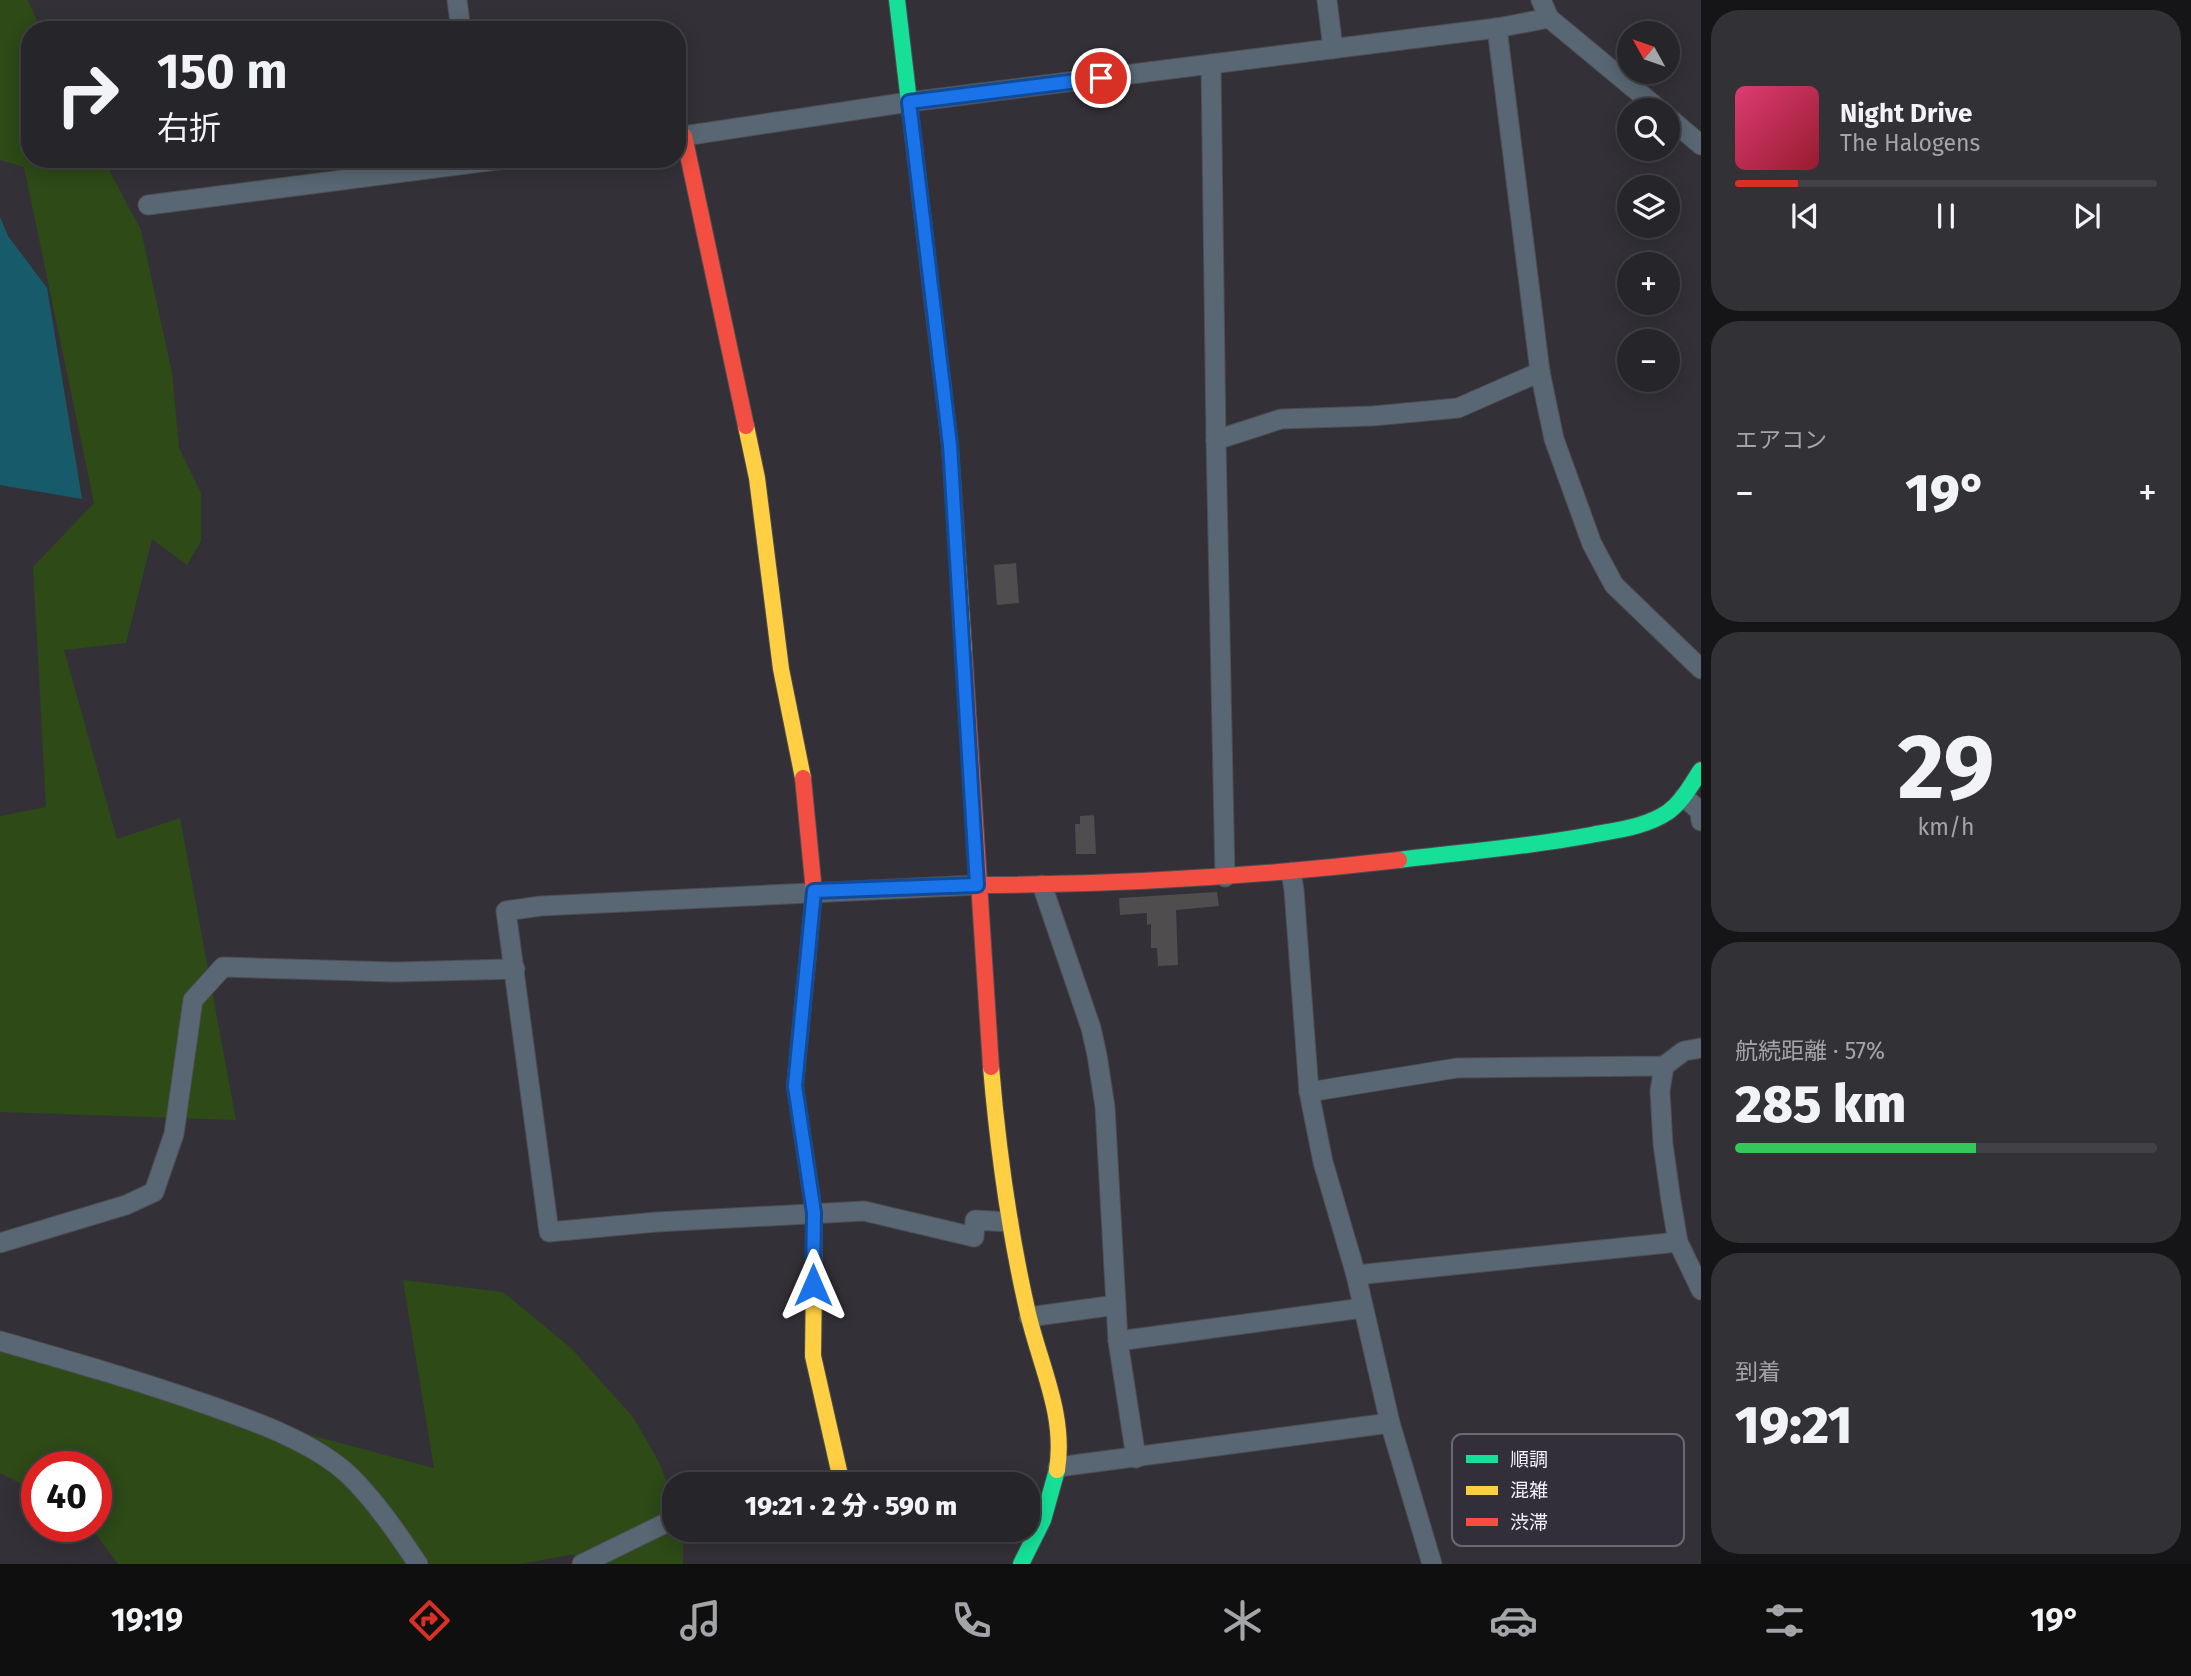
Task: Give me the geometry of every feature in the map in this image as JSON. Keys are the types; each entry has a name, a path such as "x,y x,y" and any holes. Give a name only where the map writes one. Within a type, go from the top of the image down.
{"street":[{"path":"457,0 460,21"},
{"path":"897,0 950,445 991,1071 1009,1222 1029,1317 1056,1405 1059,1434 1058,1466 1040,1508"},
{"path":"1327,0 1333,49"},
{"path":"686,135 909,102 1497,28 1545,9 1646,98"},
{"path":"1497,28 1540,372 1554,439 1592,544 1614,585 1701,669"},
{"path":"1211,64 1225,877"},
{"path":"1680,127 1701,145"},
{"path":"686,158 757,478 781,669 806,786 814,891 795,1086 814,1213 813,1356 839,1472"},
{"path":"148,205 425,168"},
{"path":"1216,440 1281,419 1373,416 1458,408 1540,372"},
{"path":"1009,1222 975,1220 974,1237 864,1212 549,1231 506,911 541,905 814,891 1225,877 1503,849 1624,829 1654,820 1684,797 1701,770"},
{"path":"1684,797 1700,811 1701,821"},
{"path":"1291,872 1310,1092 1323,1162 1356,1275 1390,1423 1432,1564"},
{"path":"1042,885 1091,1028 1097,1055 1105,1107 1118,1341 1136,1458"},
{"path":"0,1243 126,1205 154,1192 174,1134 194,1000 223,967 395,972 515,969"},
{"path":"1310,1092 1457,1068 1664,1066 1684,1051 1701,1048"},
{"path":"1664,1066 1660,1091 1663,1144 1678,1242 1701,1290"},
{"path":"1356,1275 1678,1242"},
{"path":"1029,1317 1116,1305"},
{"path":"1118,1341 1363,1308"},
{"path":"0,1341 149,1384 249,1419 304,1444 349,1475 391,1525 418,1564"},
{"path":"1058,1466 1390,1423"},
{"path":"582,1564 662,1525"},
{"path":"1021,1564 1028,1542"}],"green space":[{"path":"0,0 28,0 37,21 21,21 21,166 0,160"},
{"path":"24,168 108,168 141,230 172,373 179,448 201,493 201,541 187,565 152,539 126,643 64,650 117,839 180,818 236,1120 0,1112 0,816 46,807 33,567 94,503"},
{"path":"403,1280 503,1292 571,1348 633,1417 659,1462 663,1472 662,1542 683,1542 683,1564 576,1564 574,1554 521,1564 118,1564 102,1542 112,1542 112,1451 21,1451 21,1484 0,1473 0,1329 18,1357 434,1468"}],"water":[{"path":"0,217 8,236 47,288 82,499 0,485"}],"building":[{"path":"1016,563 1019,603 997,605 994,565"},
{"path":"1094,815 1096,854 1076,854 1075,824 1080,824 1080,816"},
{"path":"1217,892 1219,906 1176,910 1178,965 1158,966 1157,948 1151,948 1151,924 1147,925 1147,913 1120,915 1119,898"}],"traffic: fast":[{"path":"897,0 934,314"},
{"path":"1399,860 1543,843 1641,825 1673,808 1701,770"},
{"path":"1021,1564 1043,1520 1057,1470"}],"traffic: slow":[{"path":"934,314 950,445 964,653"},
{"path":"746,426 757,478 781,669 803,778"},
{"path":"991,1067 1001,1159 1015,1249 1027,1309 1055,1409 1059,1449 1057,1470"},
{"path":"814,1278 813,1356 839,1472"}],"traffic: jam":[{"path":"686,145 746,426"},
{"path":"964,653 991,1067"},
{"path":"803,778 814,892 795,1086 814,1213 814,1278"},
{"path":"977,885 1188,878 1399,860"}],"route":[{"path":"813,1285 814,1213 795,1086 814,891 977,885 950,445 909,102 1101,78"}]}
